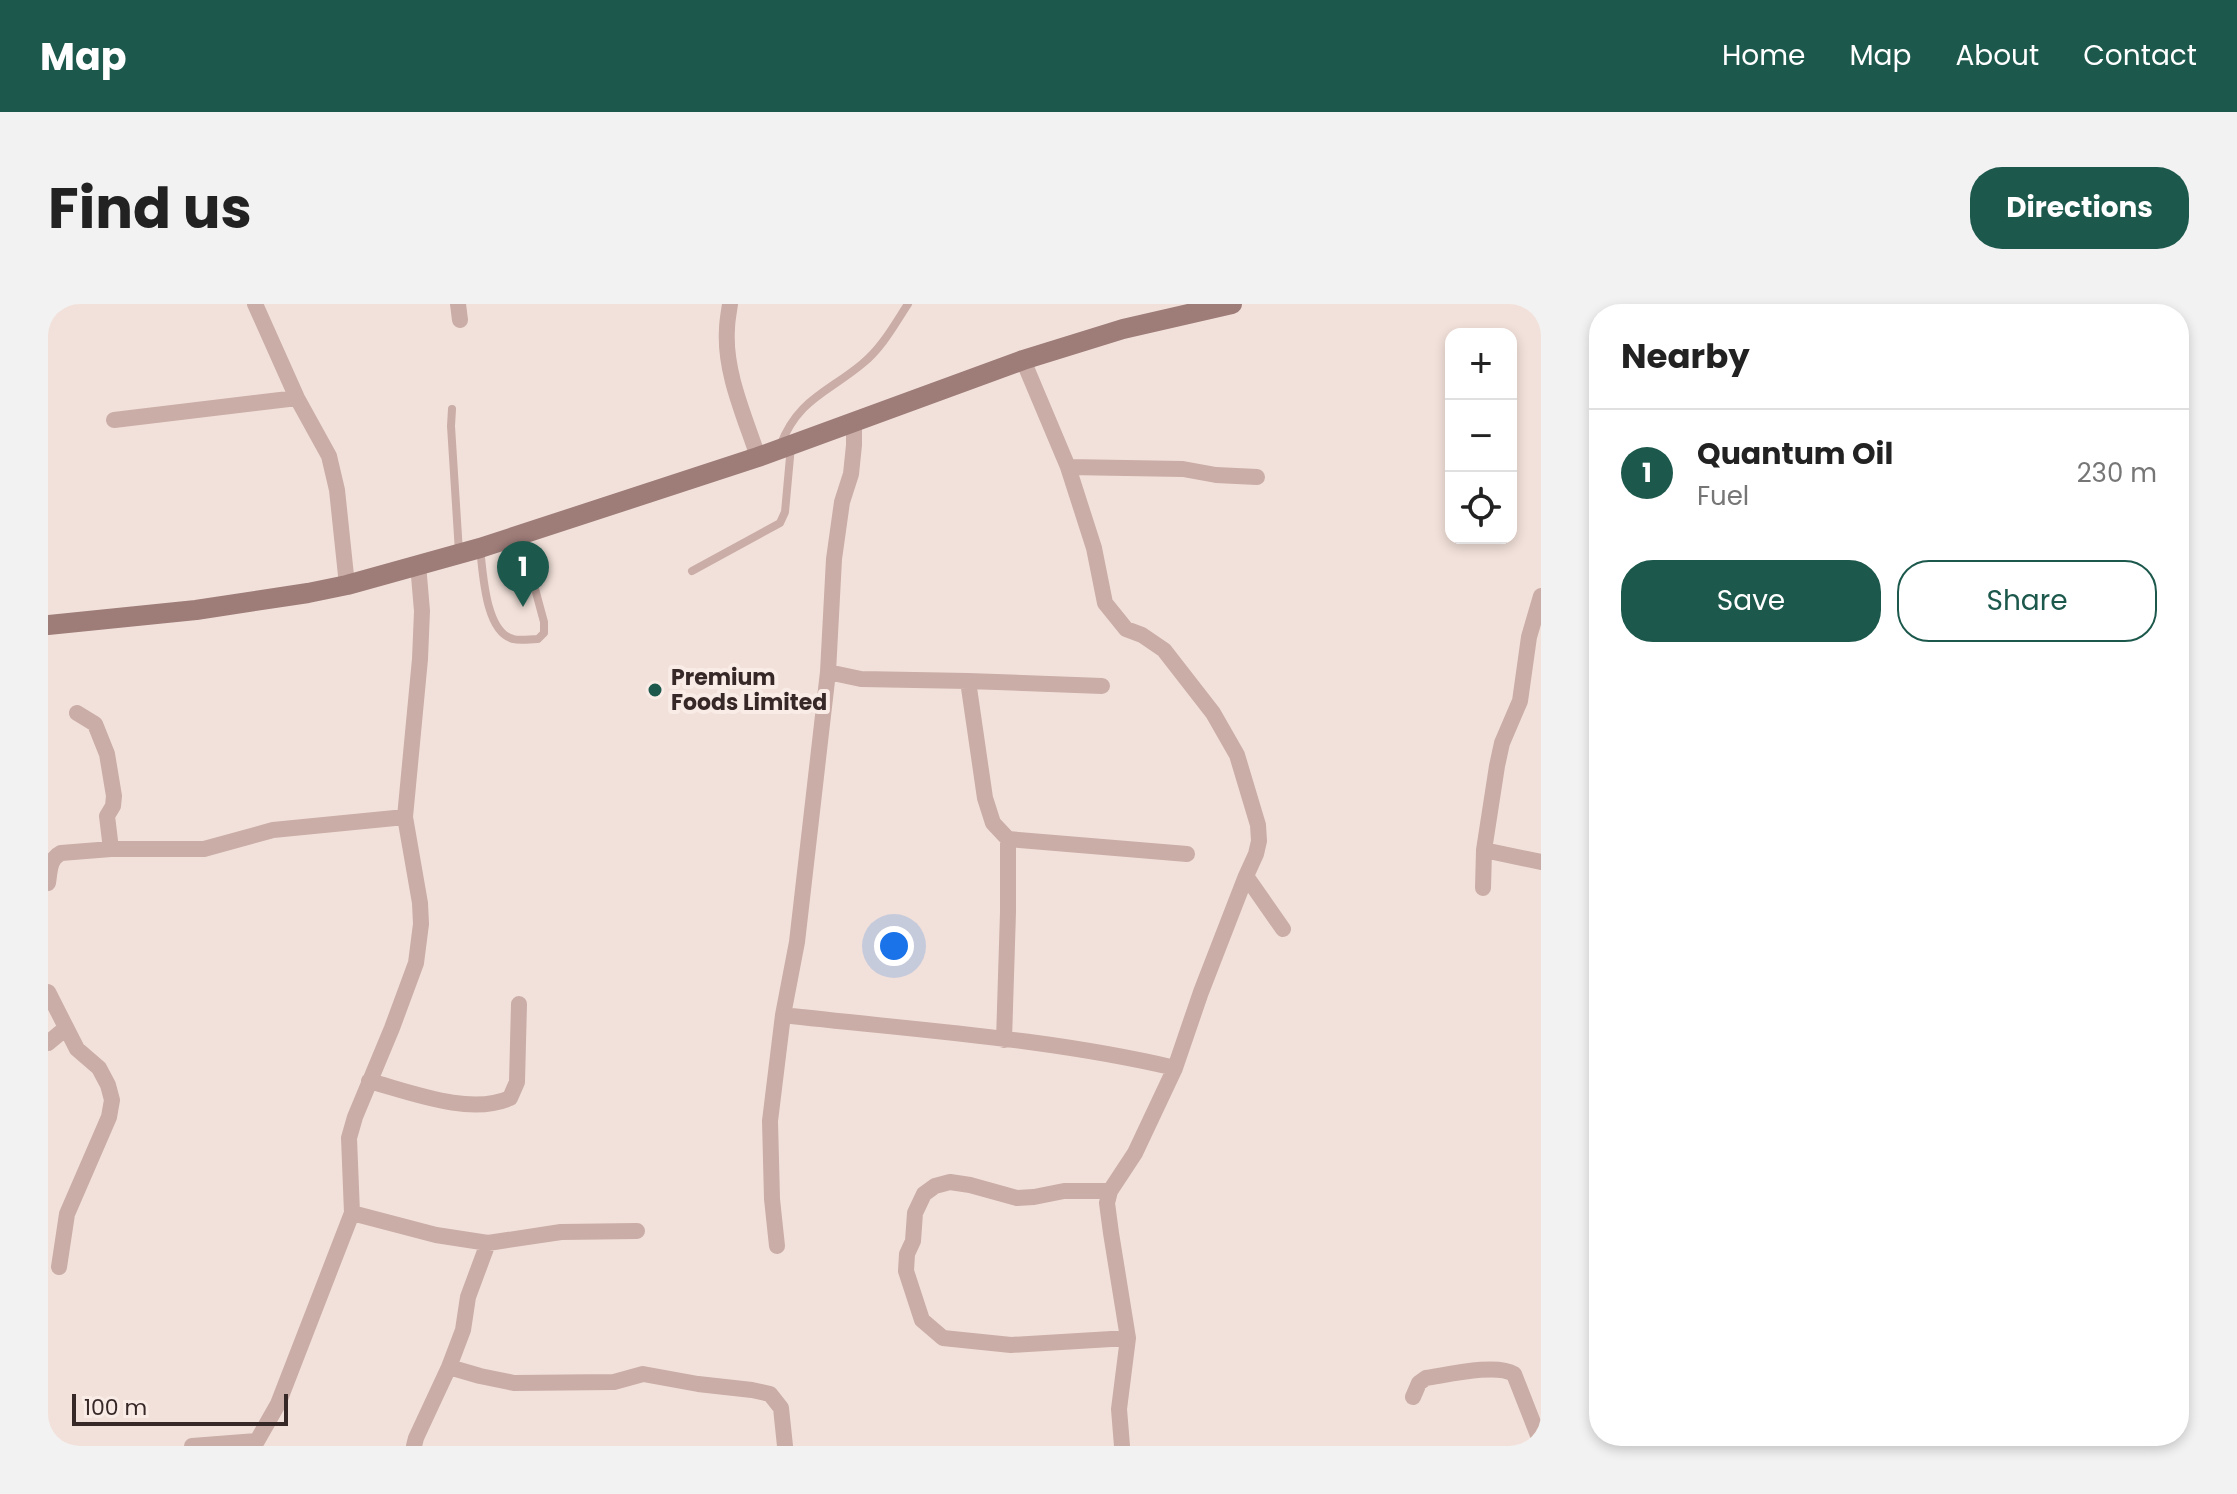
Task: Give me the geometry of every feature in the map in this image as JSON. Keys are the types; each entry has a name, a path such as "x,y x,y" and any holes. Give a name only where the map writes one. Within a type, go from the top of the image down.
{"main road":[{"path":"48,625 196,610 347,585 480,548 758,457 1023,360 1182,309 1232,304"}],"street":[{"path":"255,304 297,398 329,456 337,490 347,585"},
{"path":"730,304 726,330 729,361 758,457"},
{"path":"1023,360 1068,467 1094,548 1105,603 1126,629 1142,635 1164,650 1213,713 1237,755 1258,825 1256,854 1201,992 1175,1068 1135,1153 1110,1191 1107,1203 1128,1338 1119,1409 1122,1446"},
{"path":"114,420 297,398"},
{"path":"777,1246 772,1207 770,1121 783,1015 797,942 828,672 834,559 842,502 851,474 854,422"},
{"path":"1068,467 1183,469 1216,475 1257,477"},
{"path":"192,1446 259,1443 278,1404 352,1213 349,1138 416,963 421,924 417,880 405,817 420,659 422,611 418,564"},
{"path":"1483,888 1484,850 1502,743 1520,701 1529,637 1541,596"},
{"path":"828,672 861,679 1102,686"},
{"path":"968,681 985,798 993,823 1008,839 1187,854"},
{"path":"77,713 95,724 107,754 114,796 107,816 111,849"},
{"path":"48,883 51,861 61,853 111,849 204,849 273,830 405,817"},
{"path":"1004,1040 1008,839"},
{"path":"1484,850 1541,862"},
{"path":"1246,876 1283,929"},
{"path":"48,992 77,1049 99,1068 112,1100 109,1117 67,1214 59,1267"},
{"path":"369,1081 454,1103 487,1105 510,1098 517,1082 519,1004"},
{"path":"783,1015 1004,1040 1133,1058 1175,1068"},
{"path":"48,1043 66,1028"},
{"path":"1110,1191 1064,1191 1017,1198 950,1182 935,1186 924,1194 915,1213 906,1271 922,1320 943,1338 1011,1345 1128,1338"},
{"path":"352,1213 436,1235 488,1243 561,1232 637,1231"},
{"path":"414,1446 463,1330 468,1297 488,1243"},
{"path":"449,1367 514,1383 614,1382 643,1374 770,1394 781,1408 785,1446"},
{"path":"1413,1397 1419,1383 1426,1378 1507,1370 1514,1374 1541,1443"}],"lane":[{"path":"692,571 780,523 785,512 788,426 812,398 863,363 879,346 908,304"},
{"path":"452,409 459,553"},
{"path":"480,548 489,607 496,625 503,635 514,639 538,639 544,633 544,622 520,534"}],"place":[{"name":"Quantum Oil","path":"523,607"},
{"name":"Premium Foods Limited","path":"655,690"}]}
